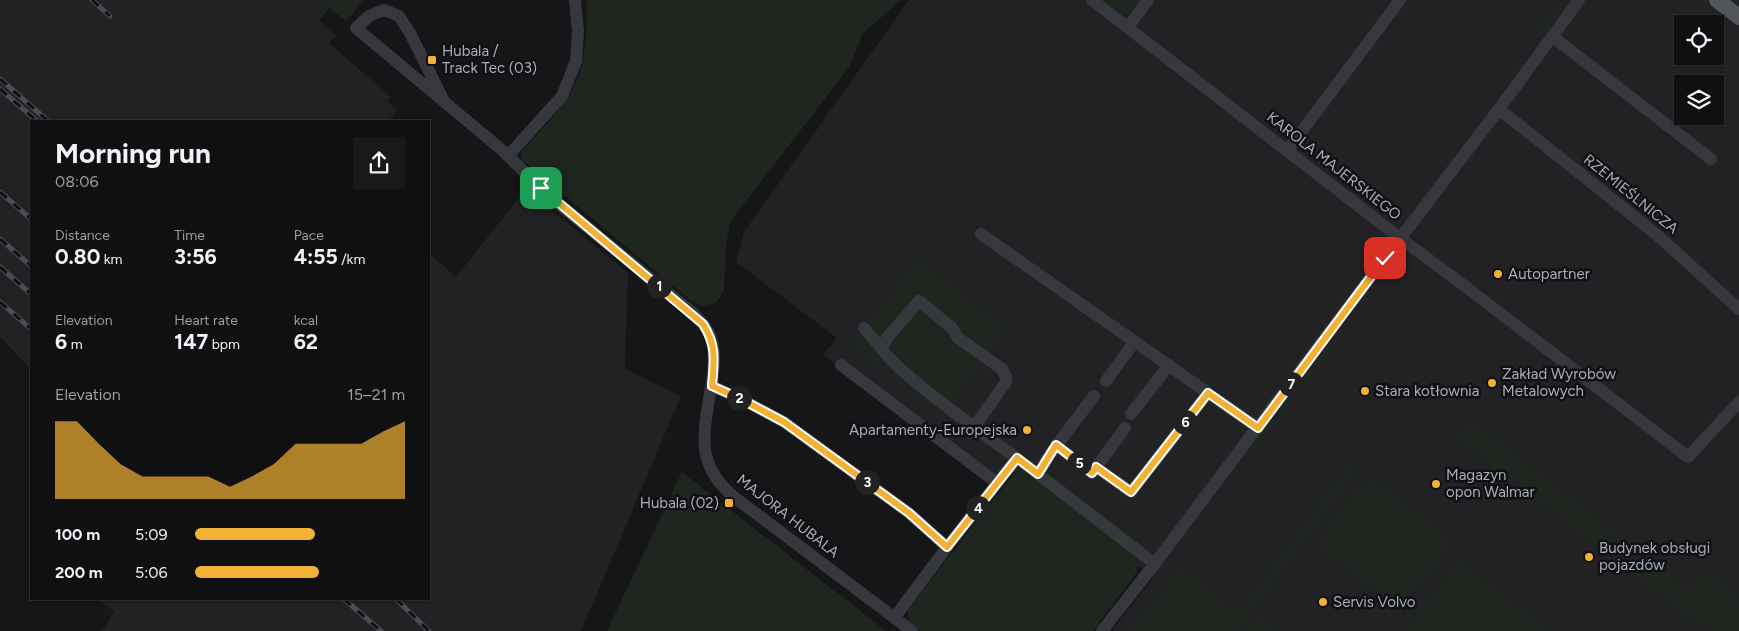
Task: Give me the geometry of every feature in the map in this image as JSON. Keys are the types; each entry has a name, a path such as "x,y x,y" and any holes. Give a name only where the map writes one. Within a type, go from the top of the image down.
{"main road":[{"path":"1717,0 1739,17"}],"street":[{"path":"508,156 562,96 576,61 578,32 575,0"},
{"name":"KAROLA MAJERSKIEGO","path":"1092,0 1688,457 1739,402"},
{"path":"1128,27 1148,0"},
{"path":"1287,151 1400,0"},
{"path":"1102,631 1258,428 1579,0"},
{"name":"MAJORA HUBALA","path":"444,101 410,33 399,16 384,10 369,16 356,28 508,156 550,197 678,301 703,324 711,336 714,348 712,386 705,430 705,443 708,466 715,478 734,497 912,631"},
{"path":"1553,37 1711,159"},
{"name":"RZEMIEŚLNICZA","path":"1499,109 1652,231 1739,309"},
{"path":"981,234 1258,428"},
{"path":"882,349 887,338 919,301 952,328 958,338 1002,369 1006,382 974,427"},
{"path":"864,328 890,360 974,427 1155,564"},
{"path":"1106,381 1134,341"},
{"path":"841,365 997,483"},
{"path":"1131,414 1169,365"},
{"path":"712,386 784,422 909,513 947,547"},
{"path":"1096,467 1131,492 1208,393"},
{"path":"1038,474 1056,445 1094,396"},
{"path":"1056,445 1092,473 1125,428"},
{"path":"894,618 1017,458"}],"shaded area":[{"path":"0,0 318,0 329,8 319,21 336,36 329,43 391,97 387,101 397,110 389,120 30,120 30,368 0,337"},
{"path":"318,0 364,0 346,21"},
{"path":"587,0 901,0 862,34 850,66 730,222 726,244 724,291 716,303 702,306 690,300 522,160 521,152 563,104 579,75 585,50"},
{"path":"909,0 1739,0 1739,631 1112,631 1153,577 1007,466 992,486 823,355 837,338 736,262 744,232"},
{"path":"1101,0 1143,0 1133,12 1124,15"},
{"path":"1557,2 1560,9 1550,30 1542,36 1534,34 1536,28"},
{"path":"526,189 628,273 625,369 681,396 581,631 102,631 114,612 99,600 430,600 430,254 456,277"},
{"path":"918,260 1006,330 951,402 1138,537 1128,551 1136,558 1137,572 1093,631 920,631 910,623 907,610 1017,470 850,346"},
{"path":"1325,346 1334,347 1254,452 1251,443"},
{"path":"1470,420 1689,590 1710,570 1739,602 1739,631 1713,631 1707,625 1689,617 1507,476 1490,497 1486,493 1493,482 1478,470 1486,460 1457,437"},
{"path":"1350,464 1358,470 1237,631 1129,631 1182,567 1231,607 1242,608"},
{"path":"682,472 886,631 607,631"},
{"path":"1367,485 1380,485 1446,535 1450,541 1449,548 1424,580 1408,594 1400,598 1391,600 1323,551 1320,543 1322,535 1358,489"},
{"path":"1459,561 1549,631 1403,631"},
{"path":"1259,617 1261,619 1276,631 1249,631"}],"railway":[{"path":"92,0 110,16"},
{"path":"0,79 47,120"},
{"path":"0,89 36,120"},
{"path":"0,192 30,218"},
{"path":"0,239 30,265"},
{"path":"0,267 30,293"},
{"path":"0,302 30,328"},
{"path":"345,600 381,631"},
{"path":"397,600 429,631"}],"place":[{"name":"Hubala / Track Tec (03)","path":"432,60"},
{"name":"Autopartner","path":"1498,274"},
{"name":"Zakład Wyrobów Metalowych","path":"1492,383"},
{"name":"Stara kotłownia","path":"1365,391"},
{"name":"Apartamenty-Europejska","path":"1027,430"},
{"name":"Magazyn opon Walmar","path":"1436,484"},
{"name":"Hubala (02)","path":"729,503"},
{"name":"Budynek obsługi pojazdów","path":"1589,557"},
{"name":"Servis Volvo","path":"1323,602"}],"route":[{"path":"541,188 703,324 711,336 714,348 712,386 784,422 909,513 947,547 1017,458 1038,474 1056,445 1092,473 1096,467 1131,492 1208,393 1258,428 1385,258"}]}
